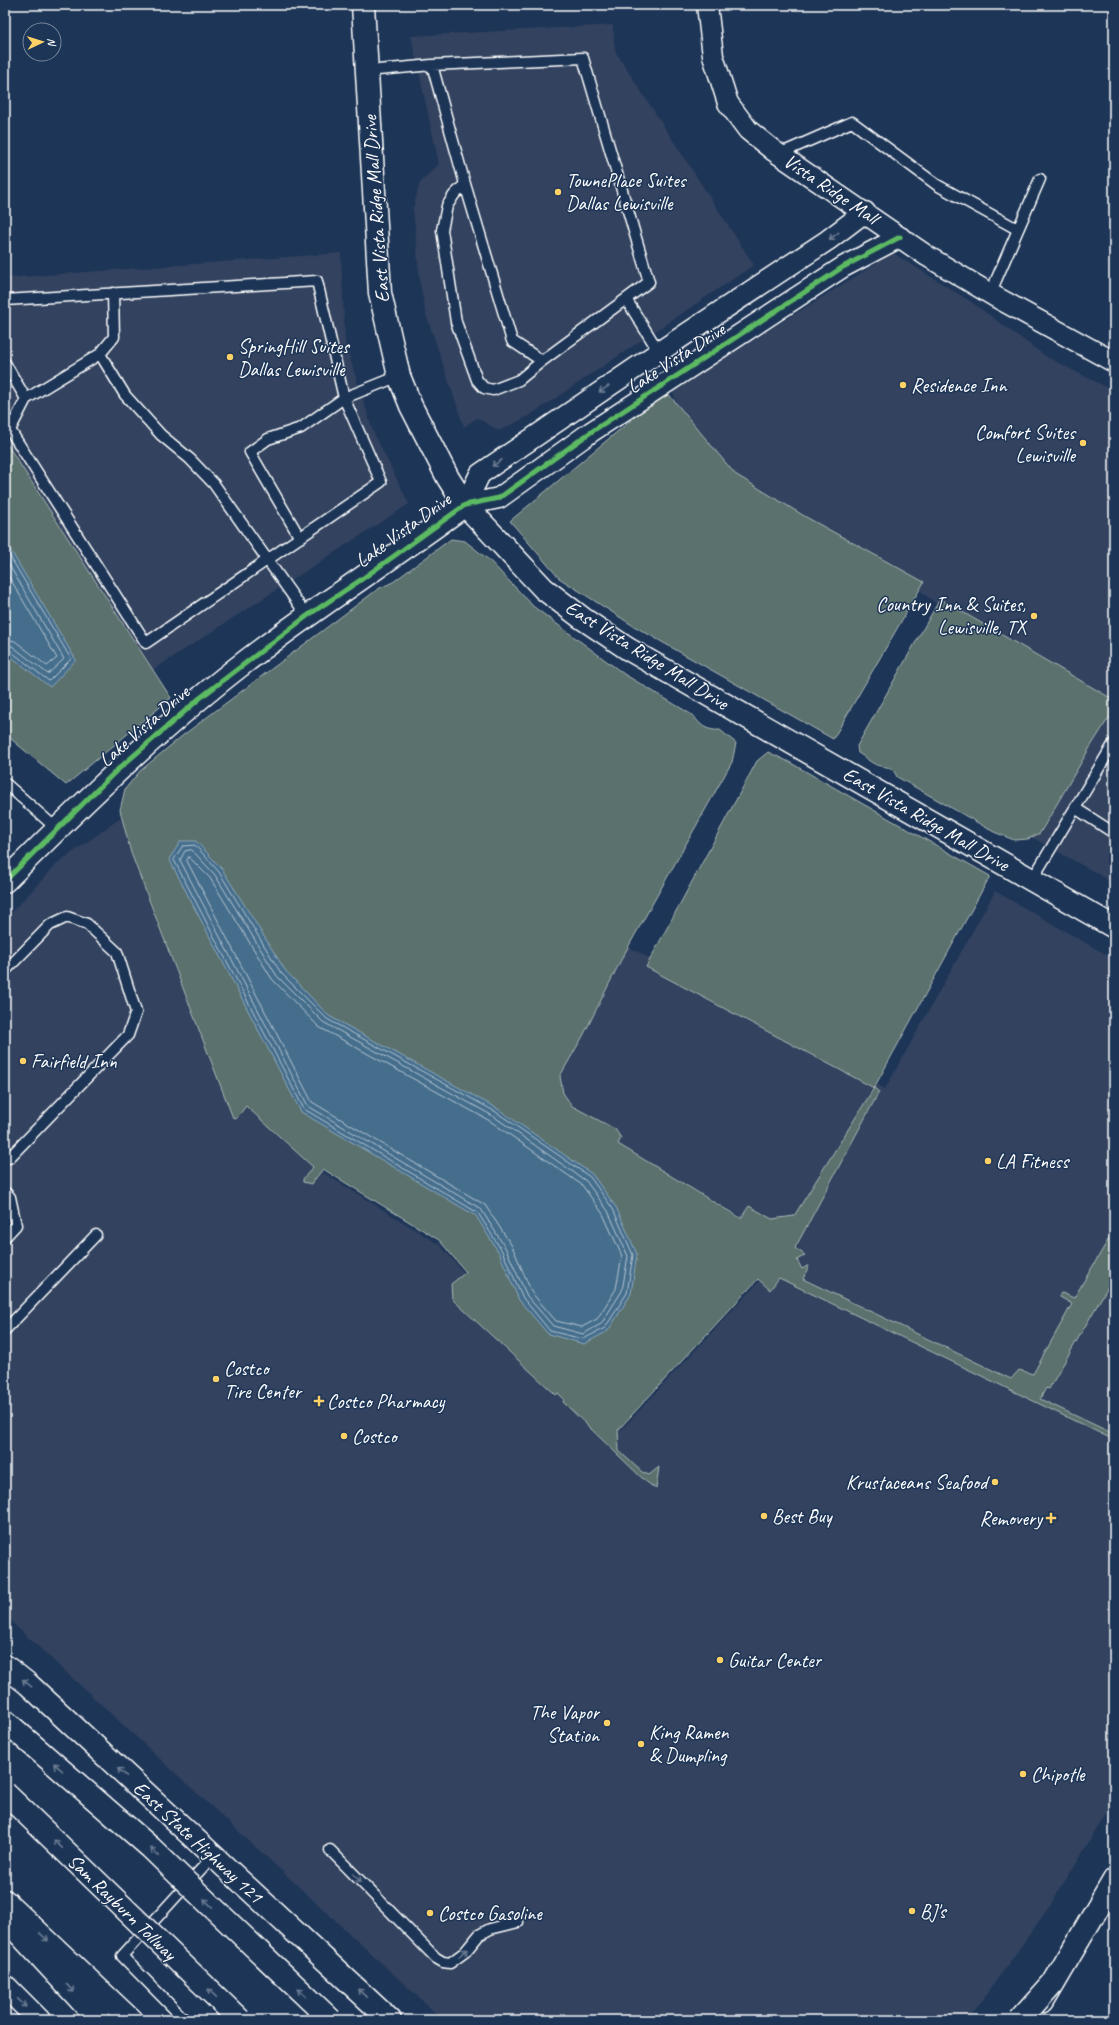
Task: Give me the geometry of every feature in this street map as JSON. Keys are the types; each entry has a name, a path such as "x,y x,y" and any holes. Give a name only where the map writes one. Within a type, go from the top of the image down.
{"main road":[{"name":"East Vista Ridge Mall Drive","path":"363,5 380,293 399,376 410,406 434,454 465,505 544,589 582,618 628,649 1114,927"},
{"name":"Lake Vista Drive","path":"5,881 115,772 200,698 307,616 362,579 465,505"},
{"name":"East State Highway 121","path":"5,1666 28,1684 390,2020"},
{"path":"5,1721 151,1848 331,2020"},
{"name":"Sam Rayburn Tollway","path":"5,1794 240,2020"},
{"path":"1033,2020 1114,1872"},
{"path":"1033,2020 1052,1984 1114,1880"},
{"path":"5,1901 131,2020"},
{"path":"5,1918 100,2020"},
{"path":"1020,2020 1052,1984"},
{"path":"5,1986 40,2020"}],"street":[{"name":"Vista Ridge Mall","path":"707,5 713,56 728,103 748,130 779,154 927,256 990,294 1114,362"},
{"name":"Lake Vista Drive","path":"465,505 480,474 659,352 828,240 865,212"},
{"name":"Lake Vista Drive","path":"465,505 499,498 591,432 843,267 900,237"}],"lane":[{"path":"367,71 432,65 583,58 649,282 542,361 519,380 493,390 484,388 477,380 456,322 442,230 447,206 454,195 465,184"},
{"path":"432,65 465,184 512,342 542,361"},
{"path":"779,154 852,122 937,185 1017,229"},
{"path":"990,294 1040,179"},
{"path":"5,300 113,293 317,281 344,398 381,482 146,643 10,430 26,399 100,354 114,336 113,293"},
{"path":"626,299 659,352"},
{"path":"100,354 125,395 161,435 190,459 214,484 266,561 307,616"},
{"path":"5,363 26,399"},
{"path":"300,538 250,452 268,439 301,428 344,398 399,376"},
{"path":"1032,880 1114,743"},
{"path":"5,783 57,829"},
{"path":"1075,808 1114,833"},
{"path":"5,971 50,925 67,917 87,924 116,952 136,1012 128,1035 9,1158"},
{"path":"5,1192 10,1197 16,1225 5,1237"},
{"path":"5,1330 96,1235"},
{"path":"330,1850 436,1958 443,1962 450,1963 465,1952 479,1935 518,1922"},
{"path":"186,2020 122,1956 213,1856"}],"shaded area":[{"path":"613,25 615,51 754,265 529,416 499,431 477,418 464,427 425,311 420,284 413,208 420,183 439,164 411,36"},
{"path":"341,253 345,343 373,431 409,504 153,670 5,441 5,278"},
{"path":"893,253 970,301 1047,357 1114,391 1114,706 938,605 907,580 734,478 678,406 672,390"},
{"path":"1114,716 1114,883 1031,837 1106,717"},
{"path":"130,811 252,1110 324,1173 440,1245 469,1278 622,1429 768,1272 782,1278 798,1248 537,1102 624,944 885,1089 995,891 1114,959 1114,1801 1050,1906 968,2020 443,2020 5,1616 5,919 58,863"}],"green space":[{"path":"666,391 735,474 806,517 924,582 833,739 632,625 559,578 510,521"},
{"path":"5,441 171,698 66,785 5,734"},
{"path":"451,539 465,541 489,560 534,607 624,674 694,716 699,723 705,727 712,730 720,730 736,743 732,762 622,958 583,1036 560,1076 563,1093 572,1106 615,1129 621,1138 618,1144 741,1218 749,1206 772,1219 794,1216 874,1088 879,1092 795,1248 805,1255 797,1260 802,1269 809,1265 803,1279 1011,1379 1019,1370 1033,1374 1072,1304 1060,1297 1060,1294 1062,1293 1074,1298 1114,1230 1114,1276 1049,1389 1046,1388 1040,1399 1114,1434 1114,1440 779,1278 770,1290 758,1279 618,1430 619,1451 642,1472 649,1475 659,1467 656,1489 644,1480 563,1402 564,1399 558,1393 556,1395 452,1299 451,1284 466,1272 439,1240 323,1169 311,1184 303,1182 303,1179 313,1167 246,1106 236,1119 233,1118 131,853 120,810 125,789 140,771 182,736 378,589 393,582"},
{"path":"940,599 1114,700 1114,716 1108,719 1089,749 1040,833 1028,839 1014,840 994,832 897,777 894,771 890,768 875,764 858,753 857,746"},
{"path":"768,752 789,762 990,876 874,1088 646,967 757,761"}],"water":[{"path":"5,541 76,660 50,687 5,652"},
{"path":"181,841 196,841 222,869 285,970 329,1016 498,1109 592,1174 616,1207 637,1254 631,1294 608,1331 584,1344 548,1334 519,1300 499,1253 476,1216 301,1112 169,859"}],"cycle path":[{"path":"5,881 115,772 200,698 307,616 362,579 465,505 499,498 591,432 843,267 900,237"}],"place":[{"name":"TownePlace Suites Dallas Lewisville","path":"558,192"},
{"name":"SpringHill Suites Dallas Lewisville","path":"230,357"},
{"name":"Residence Inn","path":"903,385"},
{"name":"Comfort Suites Lewisville","path":"1083,443"},
{"name":"Country Inn & Suites, Lewisville, TX","path":"1034,616"},
{"name":"Fairfield Inn","path":"23,1061"},
{"name":"LA Fitness","path":"988,1161"},
{"name":"Costco Tire Center","path":"216,1379"},
{"name":"Costco Pharmacy","path":"319,1401"},
{"name":"Costco","path":"344,1436"},
{"name":"Krustaceans Seafood","path":"995,1482"},
{"name":"Best Buy","path":"764,1516"},
{"name":"Removery","path":"1051,1518"},
{"name":"Guitar Center","path":"720,1660"},
{"name":"The Vapor Station","path":"607,1723"},
{"name":"King Ramen & Dumpling","path":"641,1744"},
{"name":"Chipotle","path":"1023,1774"},
{"name":"BJ's","path":"912,1911"},
{"name":"Costco Gasoline","path":"430,1913"}]}
